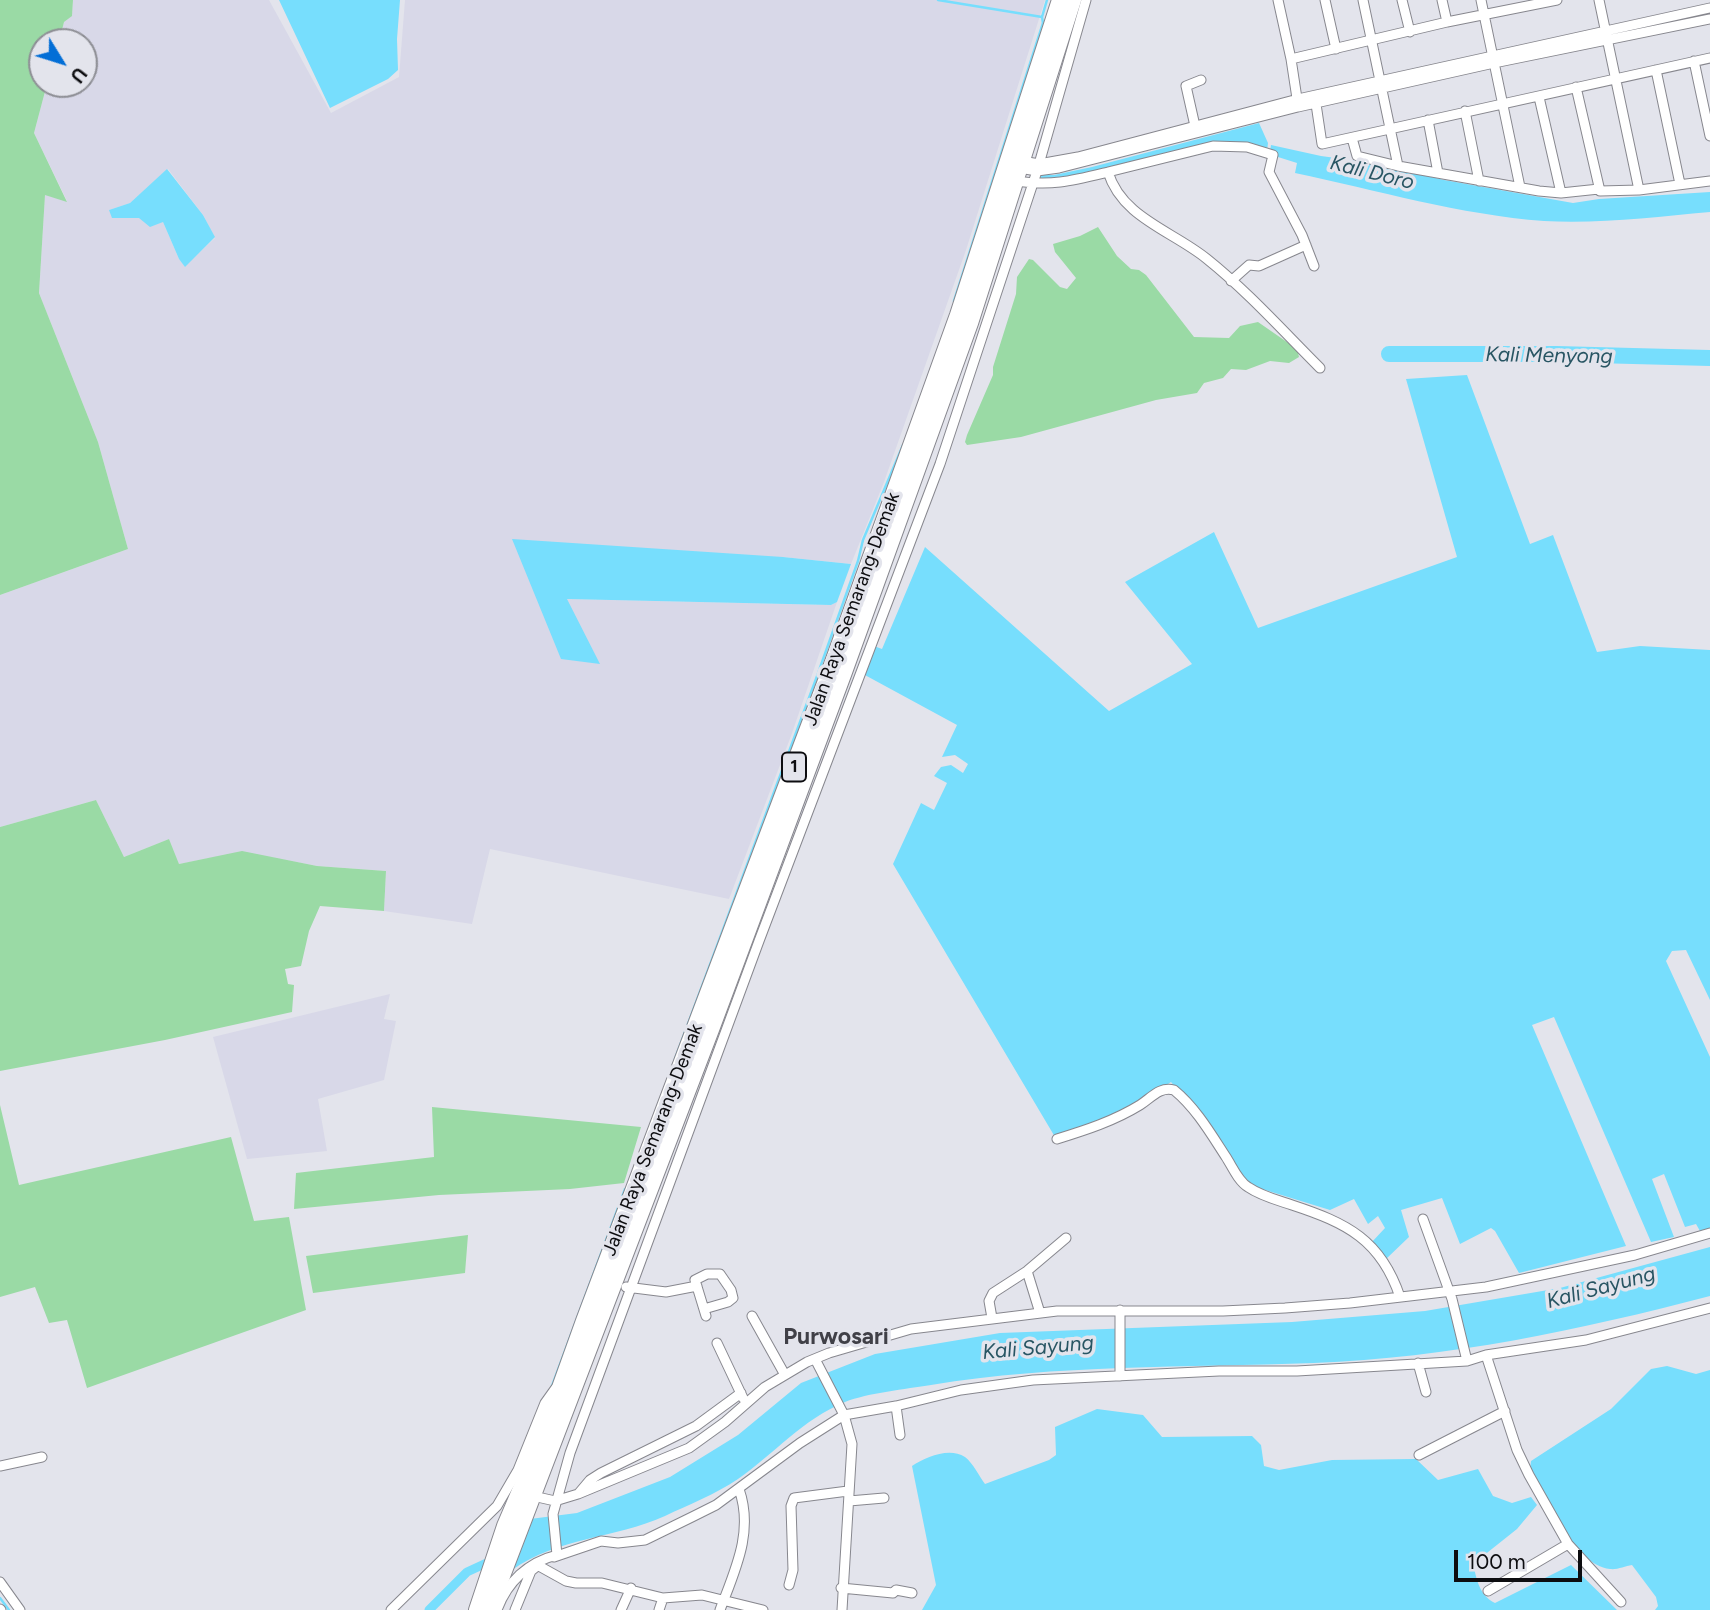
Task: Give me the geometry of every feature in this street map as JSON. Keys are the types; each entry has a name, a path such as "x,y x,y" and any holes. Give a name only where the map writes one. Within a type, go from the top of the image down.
{"highway":[{"name":"Jalan Raya Semarang-Demak","path":"513,1526 563,1380 705,1025 970,323 1016,167 1060,0"},
{"name":"Jalan Raya Semarang-Demak","path":"513,1526 533,1496 623,1285 705,1025 958,315 1016,167 1073,0"},
{"name":"1","path":"477,1610 491,1588 513,1526"},
{"name":"1","path":"491,1588 495,1608"}],"street":[{"path":"556,1552 553,1514 555,1501 623,1285 940,464 1038,167 1086,0"},
{"path":"1278,0 1292,59 1298,103"},
{"path":"1325,0 1336,49"},
{"path":"1363,0 1398,166"},
{"path":"1402,0 1409,32"},
{"path":"1442,0 1447,23"},
{"path":"1482,0 1520,187"},
{"path":"1292,59 1485,16 1521,4 1557,0"},
{"path":"1599,0 1639,190"},
{"path":"1607,36 1710,8"},
{"path":"1016,167 1032,183 1062,183 1128,167 1253,115 1298,103 1493,59 1710,19"},
{"path":"1316,104 1322,144 1710,58"},
{"path":"1694,61 1710,136"},
{"path":"1656,70 1680,184"},
{"path":"1201,80 1188,84 1186,88 1201,137"},
{"path":"1298,103 1316,104 1381,85"},
{"path":"1576,87 1599,189"},
{"path":"1539,97 1561,193"},
{"path":"1465,111 1479,181"},
{"path":"1428,120 1438,173"},
{"path":"1016,167 1059,168 1201,137"},
{"path":"1038,167 1079,156 1201,137 1228,145 1247,146 1273,155 1269,172 1314,266"},
{"path":"1352,138 1357,156 1479,181 1561,193 1599,189 1602,192 1639,190 1710,181"},
{"path":"1124,154 1128,167"},
{"path":"1108,172 1124,202 1153,226 1206,258 1320,368"},
{"path":"1231,281 1249,265 1259,266 1306,245"},
{"path":"919,463 940,464"},
{"path":"1057,1139 1108,1122 1162,1089 1174,1090 1206,1125 1245,1185 1265,1196 1342,1223 1360,1236 1376,1250 1393,1275 1400,1297"},
{"path":"1423,1219 1451,1295 1466,1356"},
{"path":"533,1496 555,1501 578,1494 689,1448 725,1422 765,1387 785,1375 815,1359 911,1329 1040,1313 1254,1309 1451,1295 1621,1258 1710,1233"},
{"path":"992,1318 990,1296 1027,1271 1066,1238"},
{"path":"1027,1271 1040,1313"},
{"path":"718,1272 724,1277 734,1296 728,1302 705,1313 697,1286 695,1280 698,1277 718,1272"},
{"path":"623,1285 666,1292 697,1286"},
{"path":"495,1608 518,1575 556,1552 600,1541 618,1543 645,1540 716,1505 842,1412 896,1406 961,1390 1033,1380 1120,1374 1297,1371 1486,1356 1586,1340 1710,1308"},
{"path":"1120,1311 1120,1374"},
{"path":"752,1316 785,1375"},
{"path":"717,1343 746,1403"},
{"path":"1486,1356 1517,1450 1568,1544 1621,1602"},
{"path":"815,1359 842,1412 852,1444 841,1588 842,1610"},
{"path":"1418,1363 1426,1392"},
{"path":"391,1610 498,1507 518,1470 545,1403 563,1380"},
{"path":"578,1494 590,1480 601,1473 696,1426 741,1393"},
{"path":"896,1406 900,1435"},
{"path":"1419,1455 1506,1411"},
{"path":"0,1466 43,1457"},
{"path":"720,1610 745,1537 745,1506 739,1489"},
{"path":"789,1585 793,1570 794,1499 848,1491"},
{"path":"849,1501 884,1498"},
{"path":"1488,1591 1568,1544"},
{"path":"535,1564 570,1582 602,1583 663,1598 702,1595 763,1610"},
{"path":"515,1610 535,1564"},
{"path":"0,1582 20,1610"},
{"path":"621,1610 631,1588"},
{"path":"841,1588 912,1593"},
{"path":"659,1610 663,1598"}],"shaded area":[{"path":"73,0 269,0 331,113 399,77 405,0 1045,0 966,250 884,482 851,564 783,557 567,599 831,605 837,602 791,736 729,899 490,849 472,924 384,911 386,871 317,866 242,852 179,864 169,839 124,857 96,800 0,827 0,595 128,549 98,442 39,293 45,194 67,201 34,133 43,98 98,98 98,28 62,28 64,22 72,15","holes":["168,169 203,215 215,238 185,266 179,259 163,222 109,210 130,203"]},
{"path":"390,994 384,1019 396,1021 384,1080 318,1099 327,1151 247,1159 213,1037"}],"green space":[{"path":"0,0 73,0 72,16 64,22 62,28 28,28 28,98 43,98 34,133 67,202 45,195 39,293 98,442 128,549 0,595"},
{"path":"1098,227 1117,256 1131,269 1146,275 1194,337 1229,338 1240,326 1258,322 1297,349 1299,357 1289,363 1270,361 1246,370 1231,369 1223,378 1204,383 1197,393 1156,400 1021,437 967,445 967,435 993,375 993,367 1016,294 1017,277 1029,259 1060,287 1067,289 1076,278 1055,252 1053,244"},
{"path":"96,800 124,857 169,839 179,864 242,851 317,866 386,871 384,911 320,906 309,931 301,966 285,969 288,984 294,985 292,1012 165,1040 0,1071 0,827"},
{"path":"0,1105 19,1185 231,1137 254,1221 289,1217 306,1310 87,1388 67,1320 49,1323 35,1287 0,1297"},
{"path":"432,1107 641,1127 624,1183 570,1189 439,1195 294,1209 296,1173 434,1157"},
{"path":"468,1235 465,1273 313,1293 306,1256"}],"water":[{"path":"279,0 400,0 398,70 388,79 330,108"},
{"path":"1259,123 1268,143 1267,151 1242,144 1070,180 1039,179 1039,175 1054,175 1092,167"},
{"name":"Kali Doro","path":"1271,145 1573,203 1710,192 1710,212 1585,222 1513,218 1419,201 1295,173 1297,163 1270,152"},
{"path":"167,169 203,215 215,237 185,267 163,222 150,227 139,218 112,218 109,210 130,203"},
{"path":"1467,375 1530,544 1553,535 1597,652 1640,646 1710,650 1710,1000 1686,950 1672,951 1666,961 1710,1057 1710,1228 1700,1231 1696,1224 1685,1227 1664,1174 1652,1179 1674,1237 1651,1242 1554,1017 1532,1025 1626,1246 1519,1273 1491,1228 1460,1244 1442,1198 1401,1210 1409,1237 1385,1260 1371,1243 1385,1228 1378,1216 1368,1224 1354,1199 1330,1210 1249,1185 1205,1122 1171,1082 1135,1106 1099,1124 1055,1137 893,864 921,803 934,810 947,783 934,776 941,767 951,765 963,773 968,764 955,755 942,757 957,725 863,674 874,646 882,649 925,547 1109,711 1192,664 1125,582 1214,532 1258,628 1457,557 1406,379"},
{"path":"512,539 851,564 837,602 831,605 567,599 600,664 561,659"},
{"path":"1710,1247 1710,1296 1563,1331 1464,1349 1314,1363 1026,1373 931,1385 854,1399 830,1409 802,1427 738,1479 711,1494 646,1524 548,1551 512,1570 530,1519 577,1513 670,1477 738,1435 801,1383 875,1354 1000,1333 1292,1322 1425,1311 1560,1288"},
{"path":"1667,1366 1696,1374 1710,1370 1710,1610 1655,1610 1658,1606 1656,1597 1632,1565 1610,1569 1597,1565 1585,1556 1562,1529 1530,1470 1531,1461 1611,1409 1651,1369"},
{"path":"1097,1409 1143,1415 1162,1437 1252,1436 1261,1445 1264,1466 1279,1470 1332,1460 1416,1459 1438,1480 1478,1469 1493,1496 1512,1503 1531,1497 1537,1505 1517,1529 1473,1564 1485,1596 1495,1603 1571,1565 1617,1610 922,1610 936,1585 912,1466 938,1454 959,1454 971,1463 985,1484 1049,1460 1056,1455 1055,1427"}],"waterway":[{"path":"938,0 1042,17"},
{"path":"954,301 1043,23 1047,0"},
{"name":"Kali Menyong","path":"1389,354 1710,358"},
{"path":"675,1059 816,679 863,540 903,445"},
{"path":"552,1386 625,1189"},
{"name":"Kali Sayung","path":"429,1610 467,1572 493,1560"},
{"path":"0,1598 9,1610"}],"district":[{"name":"Purwosari","path":"836,1337"}]}
